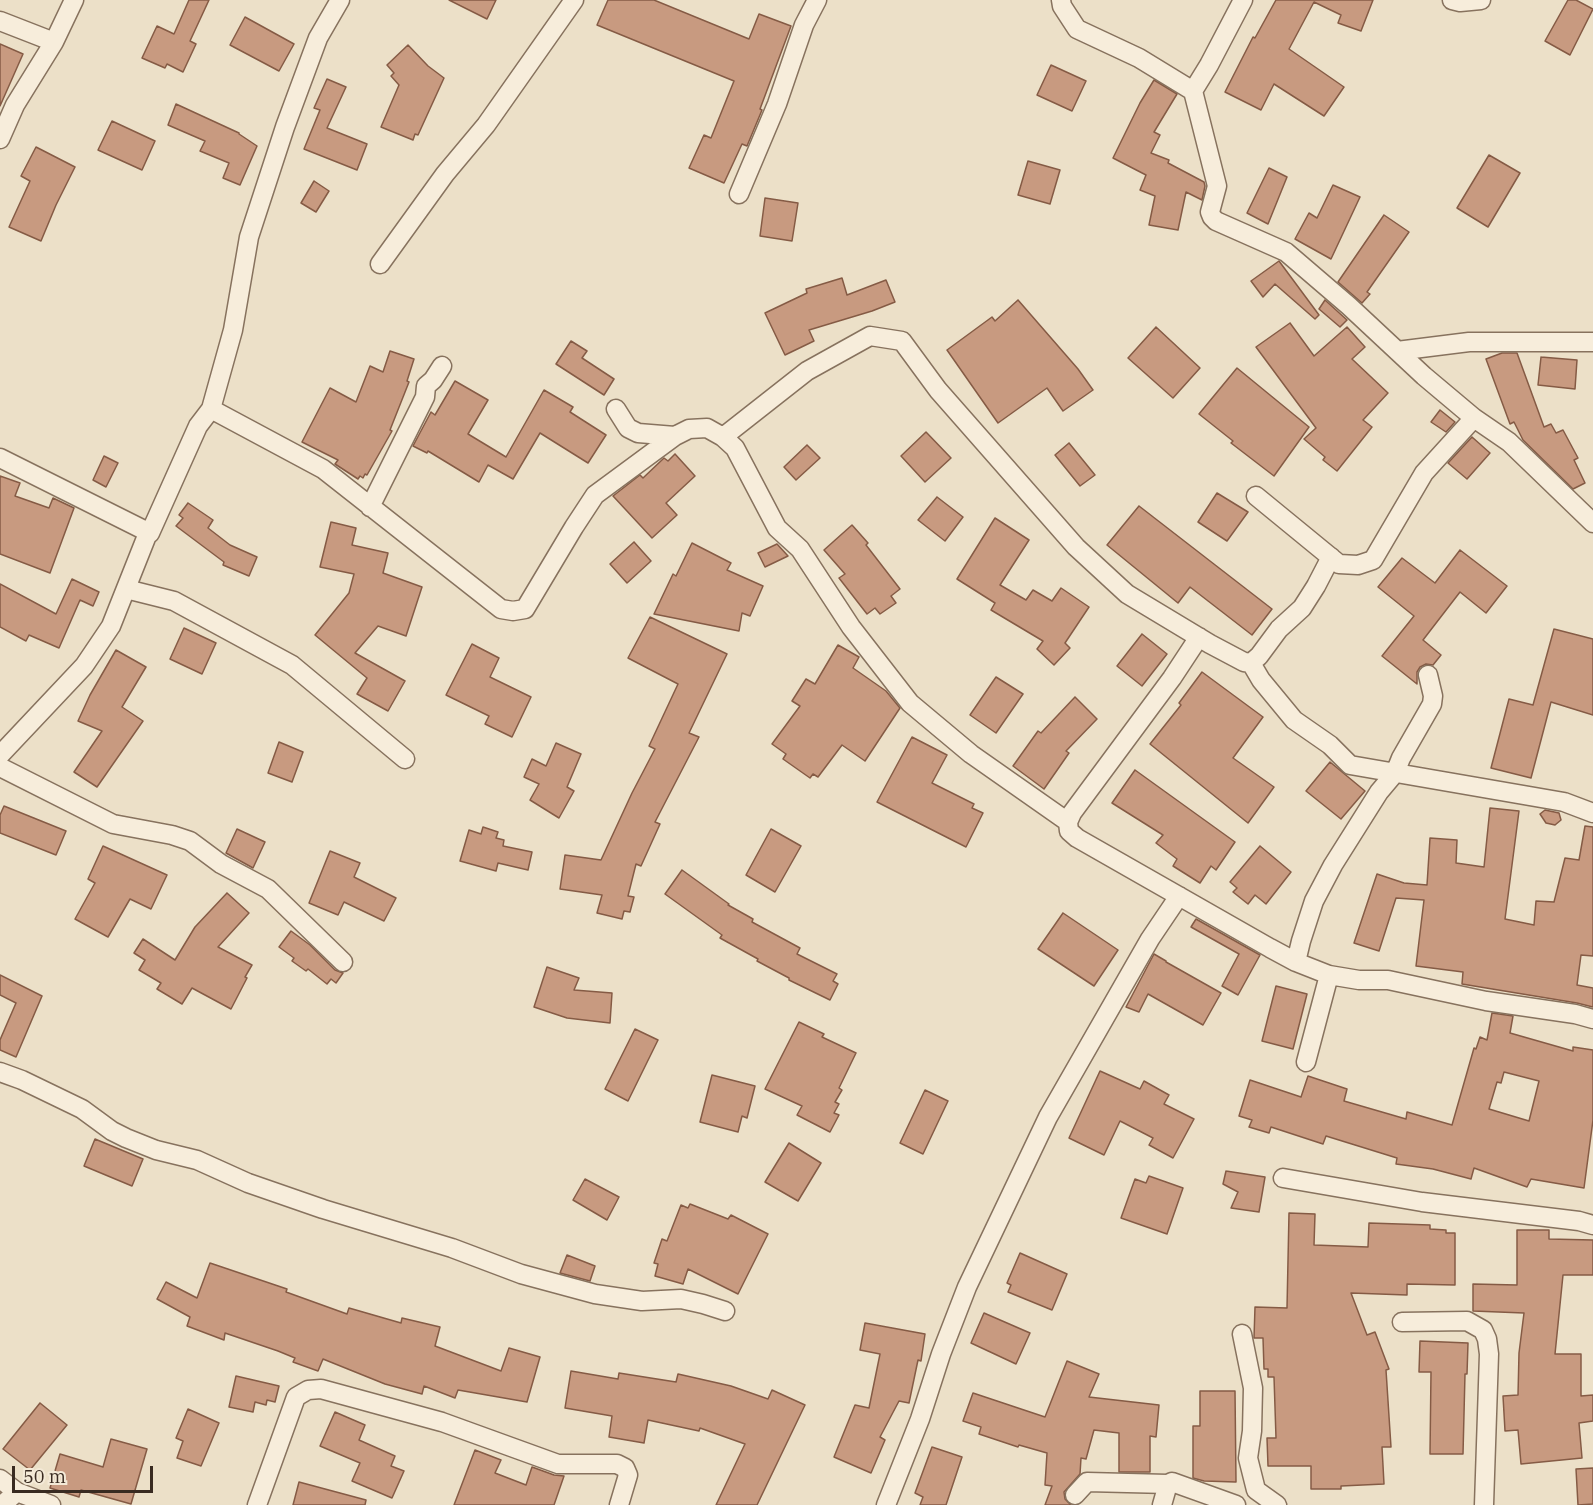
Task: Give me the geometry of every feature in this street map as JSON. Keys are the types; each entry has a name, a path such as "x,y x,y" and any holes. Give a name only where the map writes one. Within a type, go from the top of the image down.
{"street":[{"path":"0,139 15,105 54,42 74,0"},
{"path":"0,755 84,666 111,626 148,533 150,533 198,426 211,409 233,330 249,237 285,127 318,38 339,0"},
{"path":"380,264 445,174 486,125 574,0"},
{"path":"739,194 777,104 804,25 817,0"},
{"path":"1061,0 1062,6 1077,29 1139,58 1193,91 1217,186 1210,212 1216,221 1286,252 1474,418 1509,442 1593,523"},
{"path":"1193,91 1243,0"},
{"path":"1452,0 1469,2 1481,0"},
{"path":"0,21 54,42"},
{"path":"723,436 807,371 870,336 902,341 938,390 1076,547 1127,594 1199,638 1244,662 1251,663 1259,656 1279,629 1302,608 1330,557"},
{"path":"1397,351 1469,342 1593,342"},
{"path":"370,507 425,397 426,386 442,366"},
{"path":"211,409 323,469 501,609 513,612 525,609 595,495 675,436 689,429 707,429 723,436 735,448 777,528 800,549 851,627 910,703 971,754 1068,822"},
{"path":"616,409 628,428 638,433 675,436"},
{"path":"1256,496 1338,564 1358,565 1373,560 1424,473 1474,418"},
{"path":"0,458 150,533"},
{"path":"126,589 174,601 292,665 405,759"},
{"path":"1199,638 1072,813 1068,822 1069,831 1077,838 1296,962 1329,975 1359,980 1388,980 1486,1001 1575,1014 1593,1020"},
{"path":"1251,663 1261,680 1294,720 1330,745 1350,765 1564,802 1593,813"},
{"path":"1296,962 1314,900 1379,792 1395,773 1401,758 1432,704 1428,675"},
{"path":"0,767 113,824 172,835 190,841 221,864 268,889 343,962"},
{"path":"886,1505 920,1419 941,1354 967,1287 1042,1128 1150,939 1179,896"},
{"path":"1306,1062 1329,975"},
{"path":"0,1072 82,1109 112,1131 126,1138 156,1150 198,1160 248,1183 322,1209 452,1248 522,1274 595,1294 642,1301 681,1299 725,1311"},
{"path":"1282,1178 1422,1202 1579,1221 1593,1225"},
{"path":"1402,1322 1467,1321 1484,1330 1489,1354 1484,1505"},
{"path":"1242,1334 1253,1388 1252,1431 1248,1458 1256,1490 1275,1505"},
{"path":"257,1505 296,1397 308,1390 321,1389 442,1422 558,1464 616,1464 625,1468 628,1475 619,1505"},
{"path":"0,1479 17,1492 51,1505"},
{"path":"1075,1495 1087,1482 1168,1484 1172,1482 1236,1505"},
{"path":"1162,1505 1168,1484"},
{"path":"2,1505 17,1492"}],"building":[{"path":"189,0 209,0 190,41 196,44 183,72 167,64 165,68 142,58 157,26 174,34"},
{"path":"449,0 496,0 487,19"},
{"path":"608,0 654,0 749,39 759,14 791,26 747,146 742,144 724,183 689,168 704,135 711,138 734,81 597,25"},
{"path":"1276,0 1373,0 1361,31 1338,23 1341,15 1314,2 1289,49 1344,87 1324,116 1274,84 1261,110 1225,92 1253,37 1255,38"},
{"path":"1568,0 1576,0 1593,9 1570,55 1545,41"},
{"path":"245,17 294,44 279,71 230,45"},
{"path":"0,44 23,54 0,106"},
{"path":"408,45 428,66 444,78 418,135 415,134 413,140 381,127 399,85 391,76 394,73 387,65"},
{"path":"1051,65 1086,81 1072,111 1037,95"},
{"path":"327,79 346,87 327,128 367,144 357,170 304,149 320,110 314,108"},
{"path":"1154,80 1177,94 1154,132 1160,135 1151,153 1169,160 1168,163 1204,182 1205,186 1202,200 1186,192 1178,230 1149,225 1155,196 1140,190 1146,175 1113,158"},
{"path":"176,104 239,133 257,146 240,185 223,178 229,163 200,151 205,141 168,125"},
{"path":"112,121 155,141 142,170 98,150"},
{"path":"36,147 75,167 41,241 9,227 30,181 21,176"},
{"path":"1489,155 1520,173 1488,227 1457,208"},
{"path":"1028,161 1060,170 1050,204 1018,195"},
{"path":"1269,168 1287,177 1268,224 1247,213"},
{"path":"314,181 329,191 316,212 301,203"},
{"path":"1333,185 1360,197 1331,259 1295,239 1309,213 1317,218"},
{"path":"765,198 798,203 792,241 760,236"},
{"path":"1384,215 1409,232 1367,292 1370,294 1362,303 1338,282"},
{"path":"1279,261 1319,315 1315,319 1275,284 1263,297 1251,281"},
{"path":"842,278 847,295 886,280 895,302 809,330 814,341 785,355 765,313 807,293 806,289"},
{"path":"1018,300 1078,369 1093,390 1063,411 1047,388 998,423 947,350 992,317 995,321"},
{"path":"1325,300 1347,320 1340,327 1319,309"},
{"path":"1290,323 1314,356 1347,327 1365,347 1352,359 1388,393 1363,420 1372,427 1337,471 1323,460 1325,457 1304,439 1316,428 1256,347"},
{"path":"1156,327 1200,368 1173,398 1128,358"},
{"path":"571,341 587,351 582,358 614,379 604,395 556,364"},
{"path":"390,351 414,359 407,381 409,382 390,430 392,431 367,475 365,474 363,478 360,476 358,479 335,464 338,460 302,442 330,388 356,402 370,366 383,372"},
{"path":"1502,353 1517,353 1544,427 1551,424 1556,433 1563,430 1578,458 1574,460 1585,483 1573,489 1523,440 1514,422 1510,424 1486,359"},
{"path":"1541,357 1577,360 1575,389 1538,385"},
{"path":"1237,368 1309,427 1274,476 1231,443 1233,441 1199,414"},
{"path":"455,381 488,400 468,434 506,457 544,390 573,407 570,412 606,435 588,463 540,433 513,479 488,465 479,482 428,451 427,453 413,446 431,412 435,415"},
{"path":"1440,410 1455,422 1446,432 1431,422"},
{"path":"926,432 951,458 925,482 901,456"},
{"path":"1472,437 1490,453 1467,479 1448,463"},
{"path":"1069,443 1095,475 1080,486 1055,455"},
{"path":"807,445 820,458 796,480 784,467"},
{"path":"675,454 695,476 666,503 677,515 652,538 613,496 640,475 643,478 664,458 668,461"},
{"path":"104,456 118,463 106,487 93,480"},
{"path":"0,476 20,483 15,496 49,508 53,498 74,508 50,573 0,554"},
{"path":"1217,493 1248,512 1227,541 1198,522"},
{"path":"937,497 963,517 945,541 918,520"},
{"path":"188,503 213,520 208,528 230,545 257,557 249,576 223,565 224,562 176,526 183,518 179,515"},
{"path":"1139,506 1272,609 1252,635 1190,587 1178,603 1107,545"},
{"path":"995,518 1029,540 1000,585 1026,600 1033,590 1052,601 1061,588 1089,607 1065,643 1070,648 1054,665 1037,649 1043,641 991,610 995,603 957,579"},
{"path":"331,522 356,528 352,545 388,553 383,573 422,587 406,636 378,626 355,653 405,681 388,711 357,694 367,678 315,635 349,593 354,574 320,567"},
{"path":"852,525 868,543 866,545 900,589 891,596 896,603 880,614 875,608 867,614 839,578 845,574 824,550"},
{"path":"634,542 651,561 627,583 610,564"},
{"path":"692,543 731,563 727,570 763,586 750,616 742,613 739,631 654,614 673,574 676,576"},
{"path":"777,544 788,556 765,567 758,553"},
{"path":"1460,550 1507,586 1486,613 1460,592 1423,640 1441,655 1433,665 1426,664 1420,667 1417,672 1417,684 1382,656 1414,616 1378,587 1402,558 1435,583"},
{"path":"72,579 99,592 93,606 80,600 59,648 29,635 26,641 0,627 0,584 56,614"},
{"path":"650,617 727,654 689,733 699,737 655,822 660,824 641,866 636,864 628,896 634,897 630,912 624,911 622,919 597,913 602,895 560,889 565,855 601,860 655,749 649,746 678,684 628,658"},
{"path":"184,628 216,643 202,674 170,659"},
{"path":"1554,629 1593,639 1593,715 1551,702 1531,778 1491,768 1509,699 1533,705"},
{"path":"1142,634 1167,654 1142,686 1117,666"},
{"path":"472,644 499,658 490,677 531,697 512,737 485,724 489,716 446,695"},
{"path":"838,645 859,657 853,668 886,691 900,708 865,761 842,745 818,777 813,774 810,778 783,759 786,754 772,744 800,706 792,701 806,679 815,684"},
{"path":"116,650 146,667 122,707 143,721 97,787 74,772 102,731 78,721"},
{"path":"1202,672 1263,717 1233,758 1274,787 1248,823 1150,744 1181,705 1179,703"},
{"path":"996,677 1023,694 996,733 970,715"},
{"path":"1075,697 1097,719 1066,751 1069,753 1044,789 1013,766 1038,731 1041,733"},
{"path":"912,737 947,755 932,783 974,804 972,808 983,813 966,847 877,802"},
{"path":"279,742 303,752 292,782 268,773"},
{"path":"556,743 581,754 567,787 574,791 559,818 530,800 539,784 524,777 532,759 546,766"},
{"path":"1330,762 1365,791 1341,819 1306,791"},
{"path":"1135,770 1235,842 1216,870 1211,866 1200,883 1173,866 1177,859 1156,843 1163,835 1112,803"},
{"path":"4,806 66,831 56,855 0,833 0,815"},
{"path":"1490,808 1519,811 1505,919 1534,925 1536,901 1554,902 1565,858 1579,860 1585,826 1593,827 1593,956 1581,955 1577,985 1593,988 1593,1007 1462,984 1463,972 1416,966 1424,900 1396,898 1379,951 1354,943 1377,874 1404,883 1427,885 1430,838 1457,840 1456,863 1484,867"},
{"path":"1545,810 1559,813 1561,820 1555,825 1546,823 1540,814"},
{"path":"483,827 498,832 496,838 504,840 503,846 532,852 528,870 498,863 496,871 460,861 469,830 481,834"},
{"path":"237,829 265,842 253,868 226,853"},
{"path":"771,829 801,846 775,892 746,875"},
{"path":"103,846 167,875 151,909 130,899 108,937 75,919 95,883 88,879"},
{"path":"1260,846 1291,872 1266,904 1255,895 1248,904 1233,892 1237,888 1230,882"},
{"path":"330,851 360,863 354,877 396,898 384,921 344,902 338,915 309,903"},
{"path":"682,870 728,905 753,919 752,922 800,948 797,954 837,974 833,981 838,984 830,1000 789,980 757,961 758,959 720,938 722,935 665,894"},
{"path":"227,893 249,913 218,947 252,965 245,977 247,978 231,1009 192,988 182,1004 157,989 161,983 139,970 145,960 134,953 143,939 175,960 195,927"},
{"path":"1063,913 1118,950 1094,986 1038,949"},
{"path":"1196,919 1260,955 1238,995 1222,986 1239,954 1191,927"},
{"path":"291,931 310,945 335,970 343,973 336,983 331,979 327,984 308,969 306,971 292,961 294,958 279,947"},
{"path":"1154,954 1221,993 1203,1025 1148,994 1139,1012 1126,1007"},
{"path":"547,967 579,978 574,990 612,993 610,1023 567,1018 534,1007"},
{"path":"0,975 42,996 16,1057 0,1050 0,1040 16,1003 0,995"},
{"path":"1276,986 1307,994 1293,1049 1262,1041"},
{"path":"1492,1013 1513,1016 1510,1033 1573,1051 1573,1047 1593,1050 1593,1120 1584,1188 1531,1179 1527,1187 1474,1168 1471,1179 1433,1169 1396,1164 1397,1158 1326,1136 1323,1144 1271,1127 1269,1133 1249,1127 1252,1120 1239,1116 1250,1080 1301,1097 1308,1076 1347,1089 1344,1101 1406,1119 1407,1112 1452,1125 1474,1048 1476,1049 1480,1037 1487,1040","holes":["1504,1072 1539,1081 1529,1121 1489,1109 1497,1082 1501,1083"]},
{"path":"799,1022 824,1034 822,1037 856,1053 839,1088 842,1090 835,1102 839,1104 834,1113 839,1115 830,1132 797,1115 802,1106 765,1089"},
{"path":"635,1029 658,1040 628,1101 605,1089"},
{"path":"1100,1071 1140,1089 1144,1081 1169,1095 1164,1104 1194,1119 1173,1158 1149,1145 1153,1138 1120,1121 1104,1155 1069,1138"},
{"path":"712,1075 755,1086 747,1118 742,1116 738,1132 700,1122"},
{"path":"925,1090 948,1101 923,1154 900,1143"},
{"path":"95,1139 143,1159 132,1186 84,1166"},
{"path":"789,1143 821,1163 798,1201 765,1182"},
{"path":"1226,1171 1265,1177 1259,1212 1231,1208 1238,1192 1223,1184"},
{"path":"1149,1176 1183,1188 1167,1234 1121,1218 1135,1179 1146,1183"},
{"path":"585,1179 619,1197 607,1220 573,1200"},
{"path":"690,1204 728,1219 731,1215 768,1234 738,1294 688,1269 683,1284 655,1276 658,1264 654,1263 662,1239 667,1241 681,1205 688,1208"},
{"path":"1289,1213 1315,1214 1314,1245 1368,1247 1369,1223 1430,1225 1430,1229 1455,1233 1455,1285 1407,1284 1407,1295 1351,1293 1367,1335 1375,1332 1389,1369 1386,1370 1391,1447 1382,1447 1384,1484 1341,1486 1341,1489 1311,1489 1311,1466 1268,1466 1267,1438 1276,1438 1274,1377 1268,1377 1268,1369 1264,1369 1263,1338 1254,1338 1255,1307 1287,1308"},
{"path":"1517,1230 1549,1230 1549,1239 1593,1240 1593,1275 1563,1275 1555,1354 1581,1354 1581,1396 1593,1395 1593,1421 1579,1423 1582,1458 1521,1464 1518,1430 1505,1431 1503,1396 1518,1395 1519,1353 1524,1313 1473,1311 1473,1284 1517,1285"},
{"path":"1020,1253 1067,1274 1052,1310 1008,1292 1011,1285 1007,1283"},
{"path":"567,1255 595,1266 590,1281 560,1273"},
{"path":"210,1263 287,1289 286,1292 347,1314 349,1308 401,1323 402,1318 440,1327 435,1346 501,1371 509,1348 540,1357 527,1402 458,1390 455,1398 424,1386 422,1394 385,1384 323,1359 318,1371 293,1362 295,1358 278,1351 225,1333 224,1340 187,1326 190,1317 157,1299 166,1282 197,1298"},
{"path":"984,1313 1030,1333 1016,1364 971,1343"},
{"path":"865,1323 925,1334 921,1361 918,1360 909,1403 899,1401 880,1437 885,1440 871,1473 834,1457 855,1405 869,1408 880,1354 860,1350"},
{"path":"1420,1341 1468,1343 1463,1454 1430,1454 1431,1372 1419,1372"},
{"path":"1067,1361 1099,1374 1089,1397 1159,1405 1156,1437 1150,1436 1150,1472 1119,1472 1119,1433 1094,1430 1086,1459 1081,1458 1080,1474 1064,1492 1065,1499 1071,1505 1045,1505 1052,1486 1045,1485 1047,1453 1019,1445 1018,1447 979,1434 981,1427 963,1421 973,1393 1045,1417"},
{"path":"571,1371 618,1379 619,1373 676,1382 678,1374 731,1386 768,1399 772,1390 805,1405 757,1505 716,1505 745,1444 700,1428 699,1431 648,1420 644,1443 609,1437 612,1416 565,1408"},
{"path":"236,1376 279,1386 275,1402 267,1400 266,1405 255,1402 253,1412 229,1407"},
{"path":"1200,1391 1235,1391 1236,1482 1204,1481 1193,1478 1193,1426 1200,1426"},
{"path":"40,1403 67,1425 30,1470 3,1449"},
{"path":"188,1409 219,1423 201,1466 177,1458 183,1441 176,1438"},
{"path":"335,1412 365,1425 359,1440 395,1456 391,1466 404,1471 392,1498 352,1481 360,1463 320,1446"},
{"path":"111,1439 147,1449 131,1504 81,1490 79,1497 50,1488 60,1454 103,1467"},
{"path":"932,1447 962,1457 946,1505 920,1505 923,1497 915,1493"},
{"path":"475,1450 501,1460 495,1473 526,1485 532,1467 564,1476 554,1505 454,1505"},
{"path":"1593,1468 1593,1504 1578,1505 1576,1469"},
{"path":"299,1482 366,1500 365,1505 293,1505"}]}
